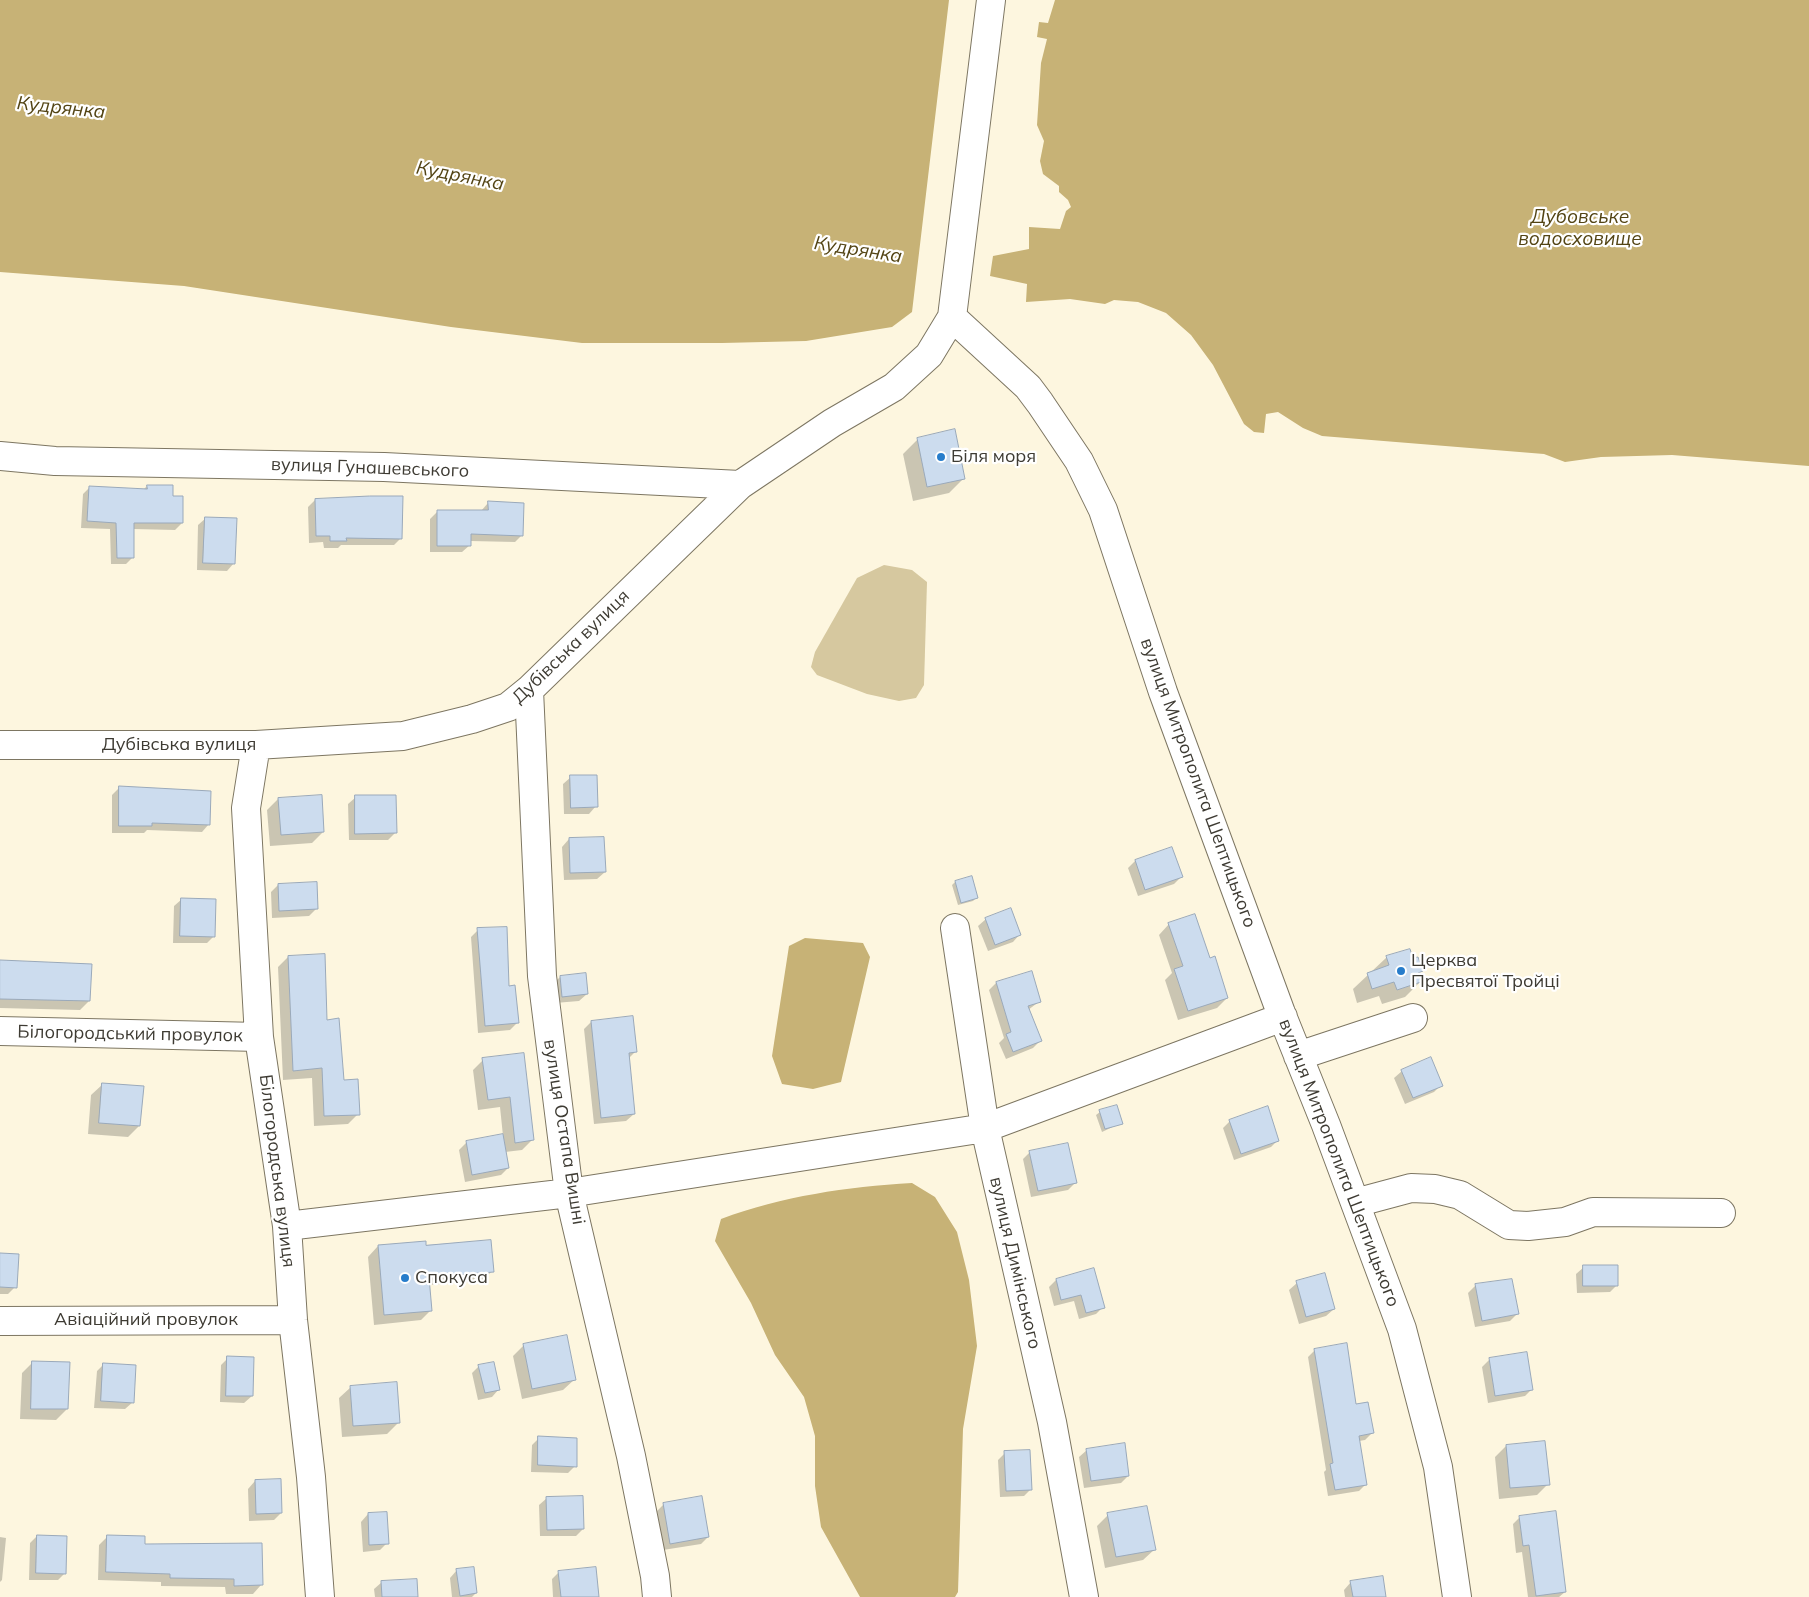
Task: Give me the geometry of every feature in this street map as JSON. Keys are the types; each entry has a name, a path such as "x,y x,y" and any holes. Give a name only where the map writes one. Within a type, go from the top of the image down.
{"street":[{"path":"952,317 991,0"},
{"name":"Дубівська вулиця","path":"0,745 256,745 404,736 472,719 508,706 529,690 740,485 832,423 894,387 929,355 952,317"},
{"name":"вулиця Митрополита Шептицького","path":"952,317 1028,388 1040,402 1079,460 1102,510 1163,692 1283,1017 1402,1329 1438,1467 1457,1597"},
{"name":"вулиця Гунашевського","path":"0,456 55,461 384,467 740,485"},
{"name":"вулиця Остапа Вишні","path":"529,690 542,976 569,1193 631,1456 655,1576 657,1597"},
{"name":"Білогородська вулиця","path":"256,745 246,808 259,1037 287,1226 292,1320 311,1477 320,1597"},
{"name":"вулиця Димінського","path":"955,928 985,1128 1052,1422 1084,1597"},
{"path":"287,1226 569,1193 985,1128 1283,1017"},
{"path":"1298,1056 1413,1018"},
{"name":"Білогородський провулок","path":"0,1031 259,1037"},
{"path":"1355,1203 1411,1188 1435,1189 1460,1195 1509,1225 1528,1226 1565,1222 1593,1212 1721,1213"},
{"name":"Авіаційний провулок","path":"0,1321 292,1320"}],"shaded area":[{"path":"884,565 912,570 927,582 924,685 916,698 899,701 867,694 817,675 811,667 815,652 857,578"}],"water":[{"name":"Кудрянка","path":"0,0 949,0 912,312 892,327 806,341 582,343 451,327 184,286 0,272"},
{"name":"Дубовське водосховище","path":"1055,0 1809,0 1809,466 1672,455 1601,457 1565,462 1544,454 1322,436 1303,428 1278,412 1266,414 1264,433 1254,432 1244,424 1213,365 1191,335 1166,313 1138,302 1114,300 1105,304 1070,299 1026,302 1027,284 990,276 993,256 1029,249 1029,227 1060,229 1066,211 1071,207 1068,200 1059,192 1059,186 1043,174 1040,161 1044,141 1037,125 1041,63 1047,39 1037,37 1039,22 1048,23"},
{"path":"805,938 863,943 870,957 841,1082 813,1089 782,1084 772,1056 789,946"},
{"path":"912,1183 935,1197 957,1232 969,1280 977,1346 963,1429 958,1592 955,1597 860,1597 821,1527 815,1486 815,1436 804,1397 775,1355 751,1303 715,1241 721,1219 744,1211 768,1204 839,1190"}],"building":[{"path":"955,429 965,479 927,487 917,438"},
{"path":"147,485 173,485 173,496 183,496 183,523 134,523 134,558 117,558 116,523 87,521 89,486 147,489"},
{"path":"403,496 402,539 346,538 347,541 330,541 330,536 316,536 315,499"},
{"path":"488,501 524,503 523,536 471,534 471,546 437,546 437,510 488,510"},
{"path":"205,517 237,518 235,564 203,563"},
{"path":"570,775 597,775 598,807 571,808"},
{"path":"119,786 211,791 210,825 152,823 152,826 119,826"},
{"path":"322,795 324,832 281,835 278,798"},
{"path":"355,795 396,795 397,833 355,834"},
{"path":"604,837 606,872 570,873 569,838"},
{"path":"1172,847 1183,877 1145,890 1135,860"},
{"path":"972,876 978,898 961,903 955,881"},
{"path":"317,882 318,909 279,911 278,884"},
{"path":"181,898 216,899 215,937 180,936"},
{"path":"1011,908 1021,935 995,945 985,918"},
{"path":"1195,914 1210,958 1215,956 1228,998 1188,1011 1174,969 1183,966 1168,923"},
{"path":"507,927 509,986 515,985 519,1023 485,1026 477,928"},
{"path":"1410,949 1413,958 1418,957 1423,971 1418,973 1421,982 1397,990 1394,982 1372,989 1367,973 1389,965 1386,956"},
{"path":"325,954 327,1020 339,1018 344,1080 358,1079 360,1115 324,1116 322,1068 293,1071 288,956"},
{"path":"0,960 92,964 90,1001 0,999"},
{"path":"1032,971 1041,1002 1028,1006 1042,1041 1013,1052 1006,1034 1011,1032 996,982"},
{"path":"586,973 588,994 562,997 560,976"},
{"path":"633,1016 637,1052 629,1053 635,1114 601,1118 591,1021"},
{"path":"524,1053 534,1140 515,1143 510,1097 488,1100 482,1058"},
{"path":"1431,1057 1443,1086 1413,1098 1401,1070"},
{"path":"102,1083 144,1086 140,1126 99,1123"},
{"path":"1117,1105 1123,1124 1105,1129 1099,1110"},
{"path":"1268,1106 1279,1141 1241,1154 1229,1120"},
{"path":"503,1134 509,1168 472,1175 466,1141"},
{"path":"1068,1143 1077,1183 1038,1191 1029,1151"},
{"path":"491,1240 494,1272 429,1277 432,1311 384,1315 378,1245 426,1241 426,1245"},
{"path":"0,1253 19,1254 17,1288 0,1287"},
{"path":"1583,1265 1618,1265 1618,1286 1583,1286"},
{"path":"1094,1268 1105,1308 1086,1313 1081,1295 1061,1300 1056,1279"},
{"path":"1325,1273 1335,1309 1306,1317 1296,1281"},
{"path":"1512,1279 1519,1314 1482,1321 1475,1284"},
{"path":"567,1335 576,1380 532,1389 523,1344"},
{"path":"1347,1343 1356,1404 1368,1402 1374,1433 1359,1436 1367,1485 1335,1490 1330,1464 1333,1463 1314,1349"},
{"path":"1527,1352 1533,1390 1495,1396 1489,1358"},
{"path":"227,1356 254,1357 253,1396 226,1396"},
{"path":"32,1361 70,1362 68,1409 31,1409"},
{"path":"494,1362 500,1390 485,1393 478,1365"},
{"path":"103,1363 136,1365 134,1403 101,1401"},
{"path":"397,1382 400,1423 353,1426 350,1386"},
{"path":"538,1436 577,1438 577,1467 538,1465"},
{"path":"1545,1441 1550,1485 1510,1488 1506,1445"},
{"path":"1125,1443 1129,1476 1091,1481 1086,1449"},
{"path":"1030,1450 1032,1490 1006,1491 1004,1451"},
{"path":"281,1479 282,1513 256,1514 255,1480"},
{"path":"583,1496 584,1529 547,1530 546,1497"},
{"path":"702,1496 709,1537 670,1544 663,1503"},
{"path":"1147,1506 1156,1550 1116,1557 1107,1513"},
{"path":"1556,1511 1566,1592 1536,1596 1529,1545 1523,1546 1519,1516"},
{"path":"387,1512 389,1544 369,1545 368,1513"},
{"path":"37,1535 67,1536 66,1574 36,1573"},
{"path":"107,1535 145,1536 145,1544 262,1543 263,1585 234,1586 234,1579 170,1578 170,1574 106,1572"},
{"path":"474,1567 477,1593 460,1596 456,1569"},
{"path":"596,1567 599,1597 561,1597 558,1571"},
{"path":"1383,1576 1386,1597 1353,1597 1350,1581"},
{"path":"417,1579 418,1597 382,1597 381,1581"}],"place":[{"name":"Біля моря","path":"941,457"},
{"name":"Церква Пресвятої Тройці","path":"1401,971"},
{"name":"Спокуса","path":"405,1278"}]}
